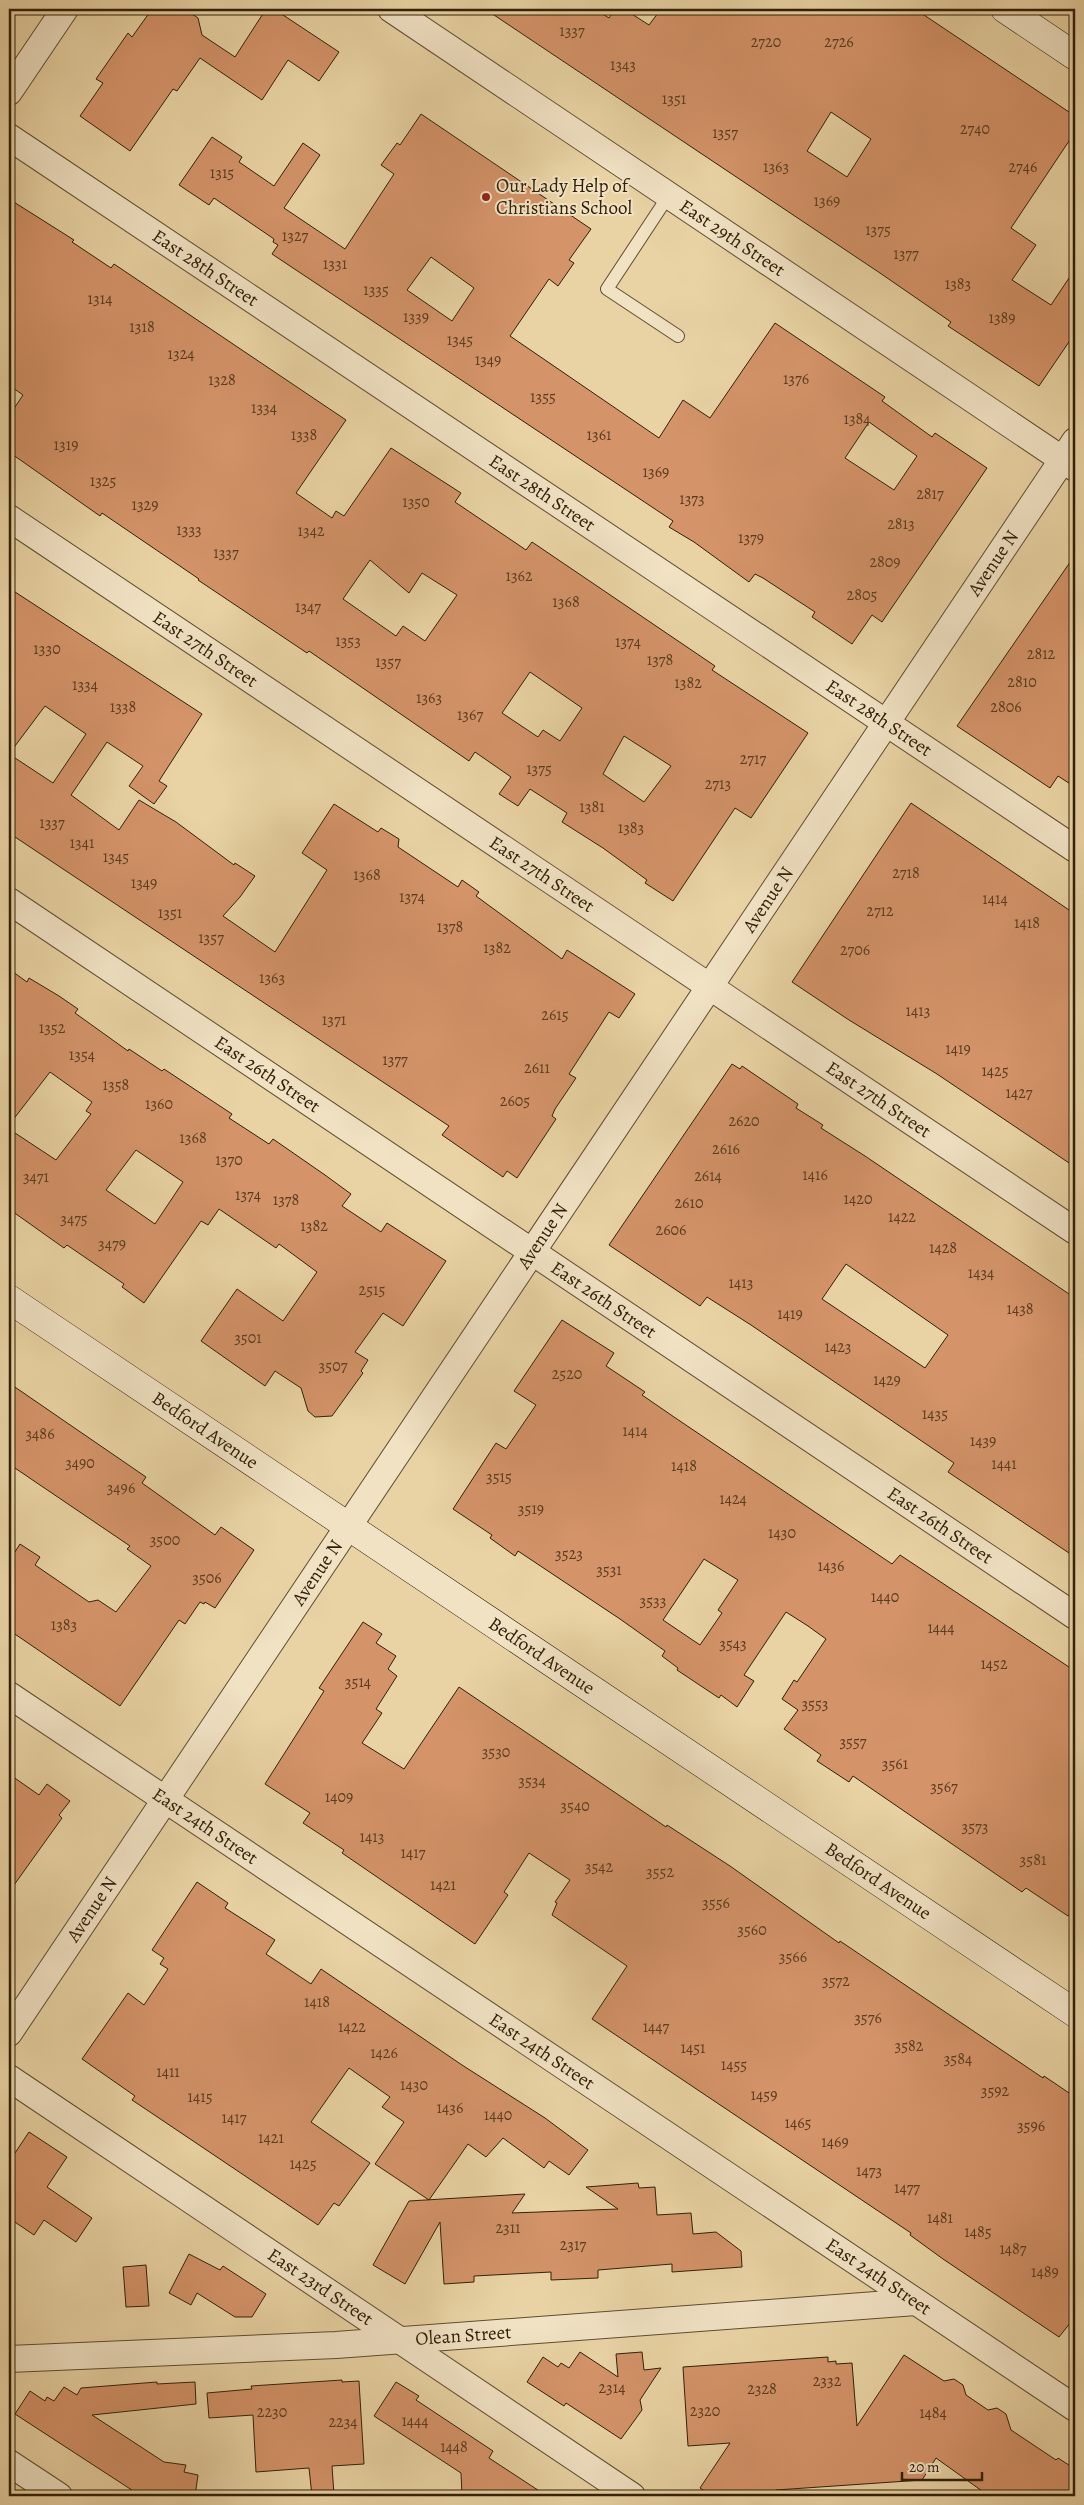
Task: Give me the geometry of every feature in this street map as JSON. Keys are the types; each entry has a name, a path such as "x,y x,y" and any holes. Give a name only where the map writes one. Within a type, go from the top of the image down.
{"main road":[{"path":"1005,9 1075,56"},
{"name":"Bedford Avenue","path":"9,1298 1075,2013"}],"street":[{"path":"9,92 64,9"},
{"name":"East 29th Street","path":"390,9 669,196 1071,456"},
{"name":"East 28th Street","path":"9,137 1075,849"},
{"name":"Avenue N","path":"9,2033 886,724 1071,456"},
{"name":"East 27th Street","path":"9,518 1075,1231"},
{"name":"East 26th Street","path":"9,901 1075,1616"},
{"name":"East 24th Street","path":"9,1696 1075,2408"},
{"name":"East 23rd Street","path":"9,2078 632,2496"},
{"name":"Olean Street","path":"9,2359 397,2340 916,2302"},
{"path":"9,2463 59,2496"}],"lane":[{"path":"669,196 606,289 678,336"}],"building":[{"path":"152,9 185,9 198,18 202,35 235,57 266,9 274,9 339,52 319,81 288,60 262,100 200,58 177,91 173,89 130,151 80,116 103,83 96,79 128,33 132,37"},
{"path":"485,9 595,9 609,18 615,9 624,9 649,25 661,9 915,9 1075,116 1075,132 1011,228 1036,245 1012,280 1051,305 1075,269 1075,333 1039,386 948,326 951,322","holes":["831,112 871,139 847,177 807,151"]},
{"path":"421,114 591,229 569,260 574,263 558,286 549,279 510,336 659,438 683,400 710,418 775,323 885,397 882,401 932,437 935,433 987,468 882,622 872,615 852,644 812,617 815,612 763,578 755,574 749,582 694,542 669,527 673,521 272,254 278,245 273,242 274,239 214,198 209,205 179,185 212,137 242,157 239,162 274,186 303,143 320,155 284,208 345,249 394,174 381,165 397,143 400,145","holes":["431,257 474,288 452,321 407,290","869,422 917,456 894,490 845,458"]},
{"path":"9,199 74,240 72,242 111,268 114,264 346,420 296,493 332,518 336,511 344,516 391,448 461,493 455,502 526,550 532,542 715,666 712,670 808,733 751,818 735,808 673,901 645,883 647,880 603,848 562,822 567,813 530,789 518,806 499,794 511,777 475,752 469,761 309,651 307,653 198,580 102,513 100,516 9,452 9,416 23,395 9,385","holes":["370,560 409,593 422,573 457,595 425,641 403,626 396,636 343,599","530,672 582,708 560,741 543,730 538,737 502,713","624,736 671,766 644,802 603,774"]},
{"path":"1075,555 1075,787 1058,776 1050,788 957,726"},
{"path":"9,588 202,714 159,781 167,786 154,804 129,786 143,766 107,742 71,795 119,830 139,800 176,822 234,865 235,863 255,876 223,916 275,952 327,870 302,853 334,804 378,832 381,828 399,839 398,847 458,887 462,880 479,892 476,896 562,959 567,950 635,994 619,1018 609,1012 569,1074 576,1078 555,1109 552,1116 556,1119 517,1178 507,1171 503,1177 442,1135 449,1126 9,833","holes":["45,706 86,734 53,783 9,754"]},
{"path":"911,803 1075,914 1075,1167 937,1074 849,1020 792,982"},
{"path":"9,969 27,982 29,978 59,996 78,1009 75,1013 128,1051 129,1049 162,1071 164,1069 232,1114 229,1118 269,1144 273,1139 325,1175 351,1194 342,1206 381,1232 387,1223 446,1261 403,1326 383,1313 355,1352 368,1360 361,1371 363,1373 332,1416 315,1417 308,1411 301,1388 275,1371 265,1386 201,1341 237,1289 283,1321 317,1272 279,1244 276,1248 219,1209 208,1225 201,1221 144,1303 122,1287 124,1284 67,1245 64,1248 9,1209 9,1129 56,1160 91,1114 86,1111 92,1102 50,1072 9,1125","holes":["136,1150 183,1182 155,1224 106,1190"]},
{"path":"732,1064 740,1069 742,1066 798,1104 796,1108 823,1125 821,1128 1075,1298 1075,1557 948,1472 954,1463 751,1325 707,1297 700,1306 609,1245","holes":["846,1264 948,1335 925,1368 822,1299"]},
{"path":"562,1320 614,1353 606,1366 645,1392 642,1395 674,1417 892,1564 900,1555 1075,1671 1075,1904 1068,1916 1026,1888 1022,1892 853,1776 849,1782 817,1761 821,1755 784,1729 798,1710 782,1699 794,1680 797,1682 826,1639 808,1626 786,1612 744,1675 754,1681 737,1707 721,1695 719,1698 677,1670 678,1668 662,1656 665,1651 620,1619 518,1551 515,1556 490,1538 492,1535 453,1509 496,1443 506,1449 536,1405 514,1391","holes":["704,1559 738,1580 718,1610 722,1613 700,1645 663,1620"]},
{"path":"9,1383 146,1477 142,1483 215,1535 221,1527 254,1550 215,1608 205,1602 204,1604 200,1602 185,1624 179,1620 120,1706 9,1630 9,1561 20,1544 40,1557 35,1565 89,1602 98,1600 116,1612 151,1566 127,1549 130,1546 9,1464"},
{"path":"363,1622 382,1634 376,1643 396,1656 388,1669 397,1676 376,1709 382,1713 362,1743 404,1769 459,1687 666,1827 667,1825 730,1866 839,1943 840,1941 1043,2078 1044,2076 1075,2097 1075,2317 1059,2337 943,2259 910,2235 911,2233 592,2019 627,1966 552,1915 557,1903 555,1902 570,1880 529,1853 504,1892 508,1895 475,1944 342,1853 344,1850 303,1823 310,1813 265,1784 324,1691 319,1688"},
{"path":"9,1774 39,1795 47,1784 70,1801 59,1815 62,1818 9,1892"},
{"path":"197,1882 228,1903 225,1908 275,1940 266,1954 311,1984 321,1969 462,2065 545,2118 588,2150 569,2175 549,2161 544,2168 503,2138 486,2157 468,2144 429,2200 375,2164 404,2122 382,2107 390,2097 349,2068 311,2122 370,2163 339,2206 334,2203 318,2225 132,2100 135,2096 82,2059 128,1993 144,2005 168,1969 160,1964 164,1958 152,1950"},
{"path":"29,2132 67,2157 47,2187 92,2218 76,2242 44,2220 34,2235 9,2218 9,2162"},
{"path":"638,2183 639,2188 655,2187 657,2215 691,2213 693,2234 716,2232 741,2251 742,2267 672,2272 672,2264 598,2270 598,2278 551,2280 551,2272 474,2276 474,2282 444,2284 440,2222 405,2284 373,2265 409,2201 525,2194 512,2213 618,2209 586,2187"},
{"path":"189,2254 220,2270 223,2266 266,2294 252,2317 235,2317 197,2293 191,2305 169,2293"},
{"path":"146,2265 149,2306 126,2307 123,2267"},
{"path":"580,2352 618,2377 616,2354 642,2352 644,2370 661,2368 640,2400 642,2410 621,2439 566,2403 564,2406 527,2382 543,2357 558,2367 561,2363 569,2368"},
{"path":"904,2355 944,2381 954,2379 963,2385 966,2395 988,2410 997,2408 1006,2414 1011,2430 1056,2460 1058,2458 1075,2469 1075,2496 989,2496 936,2458 922,2480 776,2490 785,2496 712,2496 700,2488 730,2443 688,2446 683,2367 828,2357 828,2362 836,2361 836,2364 852,2363 857,2426"},
{"path":"342,2380 342,2382 359,2381 364,2464 332,2466 334,2495 312,2496 309,2468 256,2472 253,2415 209,2418 207,2393 252,2389 251,2386"},
{"path":"157,2382 157,2384 195,2382 196,2404 92,2415 164,2462 186,2465 184,2472 198,2475 195,2496 141,2496 15,2414 30,2391 45,2401 47,2397 54,2401 64,2387 77,2395 81,2388"},
{"path":"396,2382 419,2396 416,2400 493,2451 489,2458 547,2496 462,2496 461,2473 374,2416"}],"place":[{"name":"Our Lady Help of Christians School","path":"486,197"}]}
